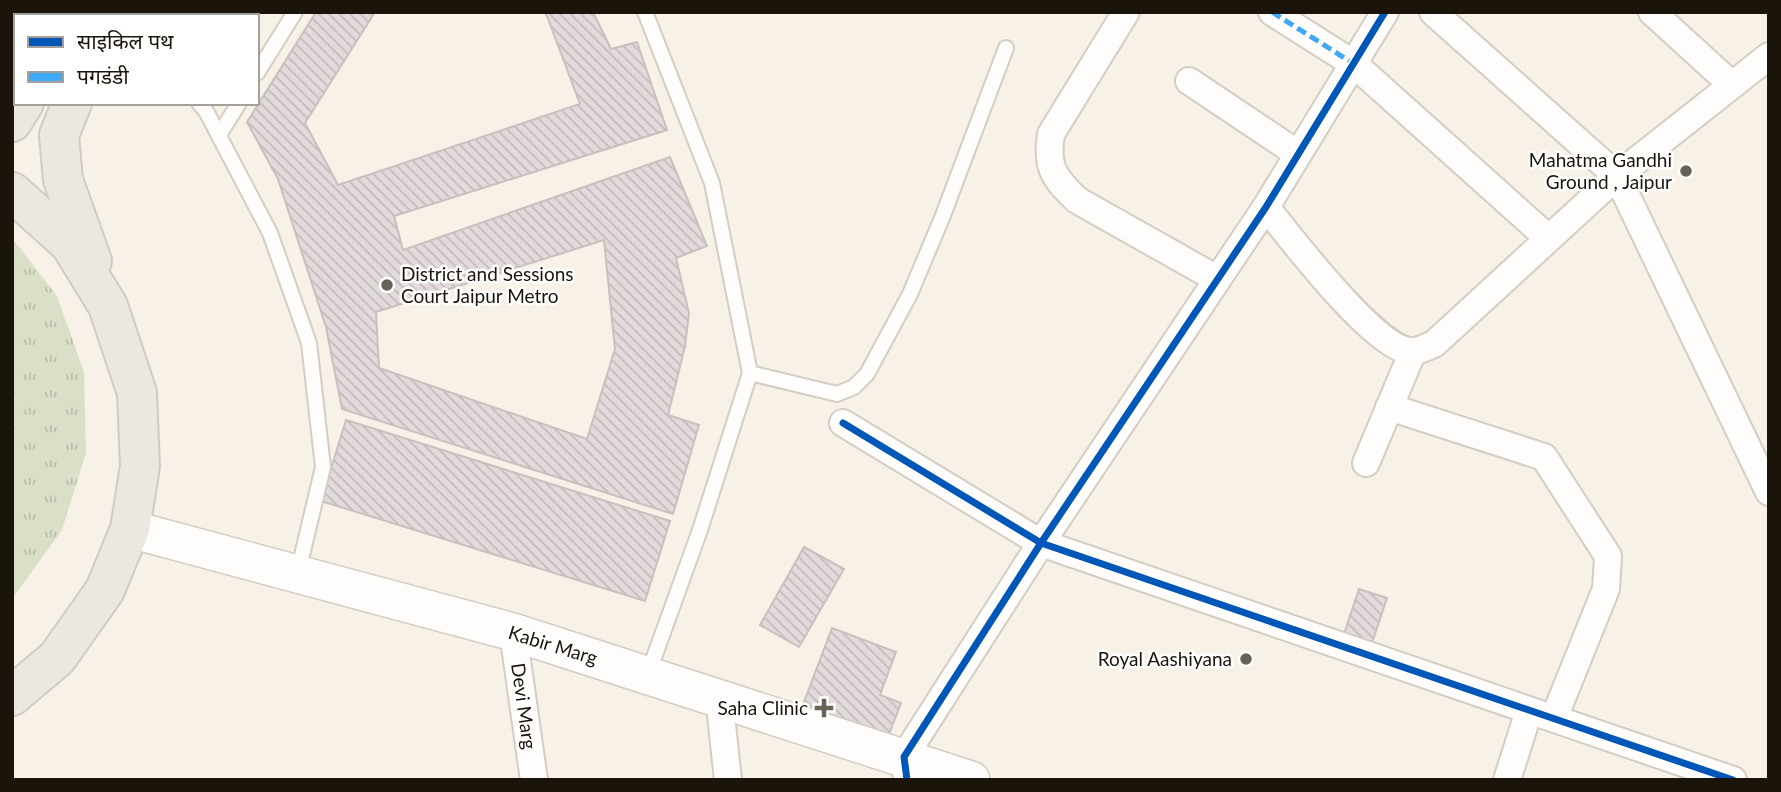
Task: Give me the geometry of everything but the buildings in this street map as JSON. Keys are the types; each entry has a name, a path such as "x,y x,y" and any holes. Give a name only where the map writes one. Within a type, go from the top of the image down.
{"main road":[{"path":"12,122 23,105"},
{"path":"12,696 57,658 105,590 130,529 140,466 137,393 63,180 59,135 71,105"},
{"path":"12,192 70,244 108,306"}],"street":[{"path":"1126,12 1051,134 1048,156 1059,182 1077,200 1217,279"},
{"path":"1272,12 1354,64 1548,238"},
{"path":"906,768 1041,543 1266,207 1385,12"},
{"path":"1433,12 1617,176 1769,492"},
{"path":"1652,12 1732,85"},
{"path":"1266,207 1335,293 1395,346 1413,351 1434,344 1617,176 1769,56"},
{"path":"1189,82 1298,154"},
{"path":"1366,463 1413,351"},
{"path":"1390,407 1544,457 1608,556 1606,590 1507,780"},
{"path":"843,423 1041,543 1718,777"},
{"name":"Kabir Marg","path":"130,529 513,632 719,697 906,768 971,780"},
{"name":"Devi Marg","path":"513,632 534,780"},
{"path":"719,697 728,780"}],"lane":[{"path":"259,70 295,12"},
{"path":"645,12 712,183 750,373 700,530 648,674"},
{"path":"750,373 837,394 854,387 867,374 910,294 942,218 1006,48"},
{"path":"201,105 270,233 309,343 323,467 298,574"},
{"path":"219,135 238,105"}],"green space":[{"path":"12,238 57,296 84,372 86,453 62,530 12,599"}],"marked path":[{"path":"1272,12 1354,64"}],"cycle path":[{"path":"907,780 904,757 1041,543 1266,207 1385,12"},
{"path":"843,423 1041,543 1733,780"}],"place":[{"name":"Mahatma Gandhi Ground , Jaipur","path":"1686,171"},
{"name":"District and Sessions Court Jaipur Metro","path":"387,285"},
{"name":"Royal Aashiyana","path":"1246,659"},
{"name":"Saha Clinic","path":"824,708"}]}
